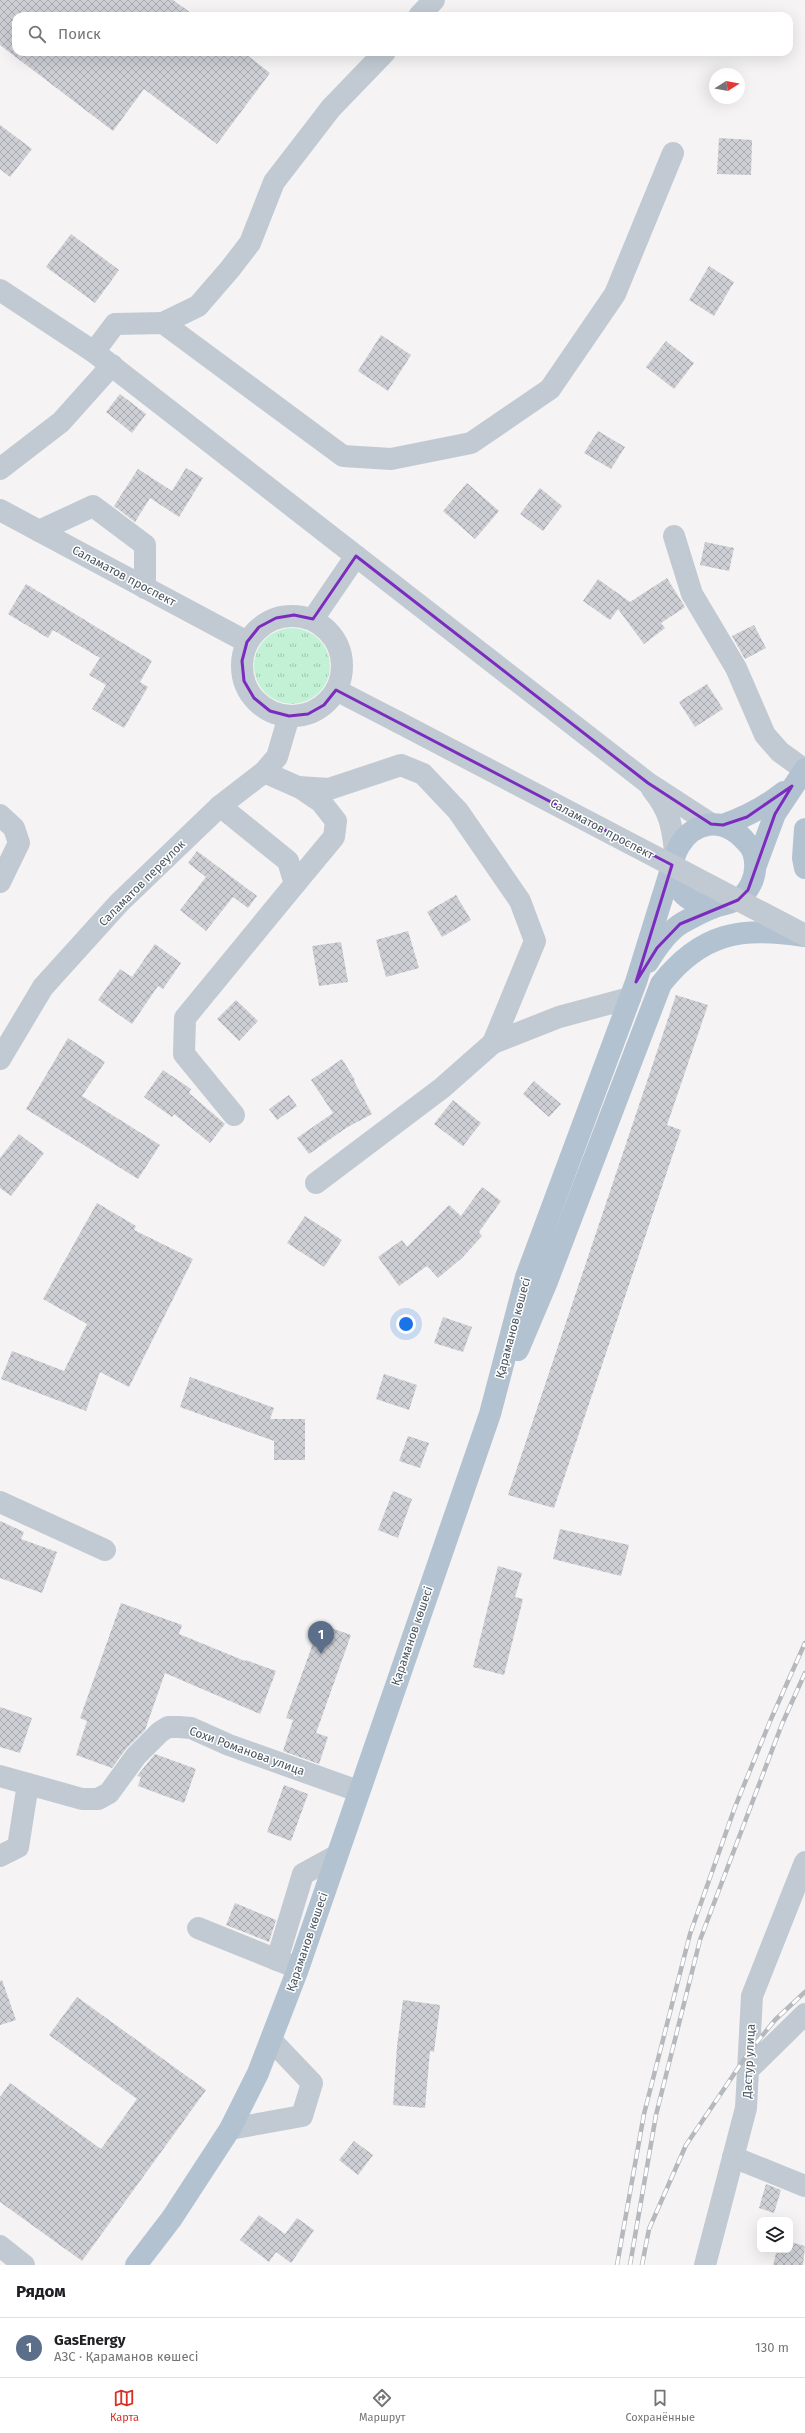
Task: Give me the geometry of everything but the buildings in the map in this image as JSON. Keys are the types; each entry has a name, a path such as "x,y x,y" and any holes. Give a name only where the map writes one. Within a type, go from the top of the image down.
{"main road":[{"path":"633,990 674,858 683,838 696,828 717,825 747,817 767,806 800,775"},
{"path":"633,990 657,948 680,924 713,908 726,906 738,900 748,890 754,878 756,865 775,814 800,775"},
{"path":"717,825 739,833 751,847 756,865"},
{"path":"805,829 805,868"},
{"path":"674,858 674,878 680,890 689,899 700,905 713,908"},
{"path":"490,1414 546,1284 627,1068 661,984 678,963 698,949 721,938 747,932 774,931 805,935"},
{"name":"Қараманов көшесі","path":"136,2265 172,2218 230,2129 271,2040 298,1969 358,1791 490,1414 526,1277 633,990"}],"street":[{"path":"423,12 434,0"},
{"path":"94,352 115,324 163,323 198,306 250,243 274,182 332,108 381,56"},
{"path":"163,323 344,456 391,459 471,443 550,389 615,294 673,153"},
{"path":"0,290 112,365 648,783 717,825"},
{"path":"0,469 61,422 112,365"},
{"path":"39,531 93,506 145,545 145,588"},
{"name":"Саламатов проспект","path":"0,510 247,642"},
{"path":"674,536 692,594 736,668 765,735 800,775"},
{"path":"313,619 356,556"},
{"path":"294,615 313,619 330,632 340,650 342,670 336,690 324,705 308,714 289,716 270,711 254,698 244,681 242,661 247,642 259,627 276,618 294,615"},
{"name":"Саламатов проспект","path":"336,690 805,935"},
{"name":"Саламатов переулок","path":"0,1059 43,987 118,903 220,806 264,772 277,757 289,716"},
{"path":"298,787 329,789 401,765 423,774 458,811 520,901 534,941 493,1043"},
{"path":"234,1115 184,1054 185,1018 334,837 336,821 321,802 298,787 264,772"},
{"path":"648,783 665,805 672,826 674,858"},
{"path":"220,806 288,861 295,884"},
{"path":"0,815 14,828 18,843 0,882"},
{"path":"316,1184 442,1088 493,1043 633,990"},
{"path":"0,1502 105,1550"},
{"name":"Сохи Романова улица","path":"0,1776 82,1799 98,1799 108,1794 136,1756 160,1732 168,1727 179,1726 191,1728 229,1745 358,1791"},
{"path":"0,1856 18,1847 28,1784"},
{"path":"277,1960 303,1874 336,1856"},
{"name":"Дастур улица","path":"705,2265 746,2108 752,1996 805,1862"},
{"path":"198,1928 298,1969"},
{"path":"748,2070 805,2014"},
{"path":"230,2129 302,2116 312,2083 271,2040"},
{"path":"733,2157 805,2186"},
{"path":"0,2246 24,2265"}],"highlighted area":[{"path":"356,556 648,783 711,824 723,825 747,817 792,786 775,814 748,890 738,900 680,924 657,948 636,982 672,865 336,690 324,705 308,714 289,716 270,711 254,698 244,681 242,661 247,642 259,627 276,618 294,615 313,619"}],"green space":[{"path":"285,628 299,628 313,634 324,645 330,659 330,673 327,681 319,693 313,698 299,704 285,704 271,698 260,687 254,673 254,659 260,645 271,634"}],"railway":[{"path":"617,2265 644,2114 690,1934 735,1807 771,1719 805,1643"},
{"path":"630,2265 656,2115 700,1940 782,1724 805,1673"},
{"path":"642,2265 649,2229 686,2145 749,2052 775,2020 805,1992"}],"place":[{"name":"GasEnergy","path":"321,1654"}]}
